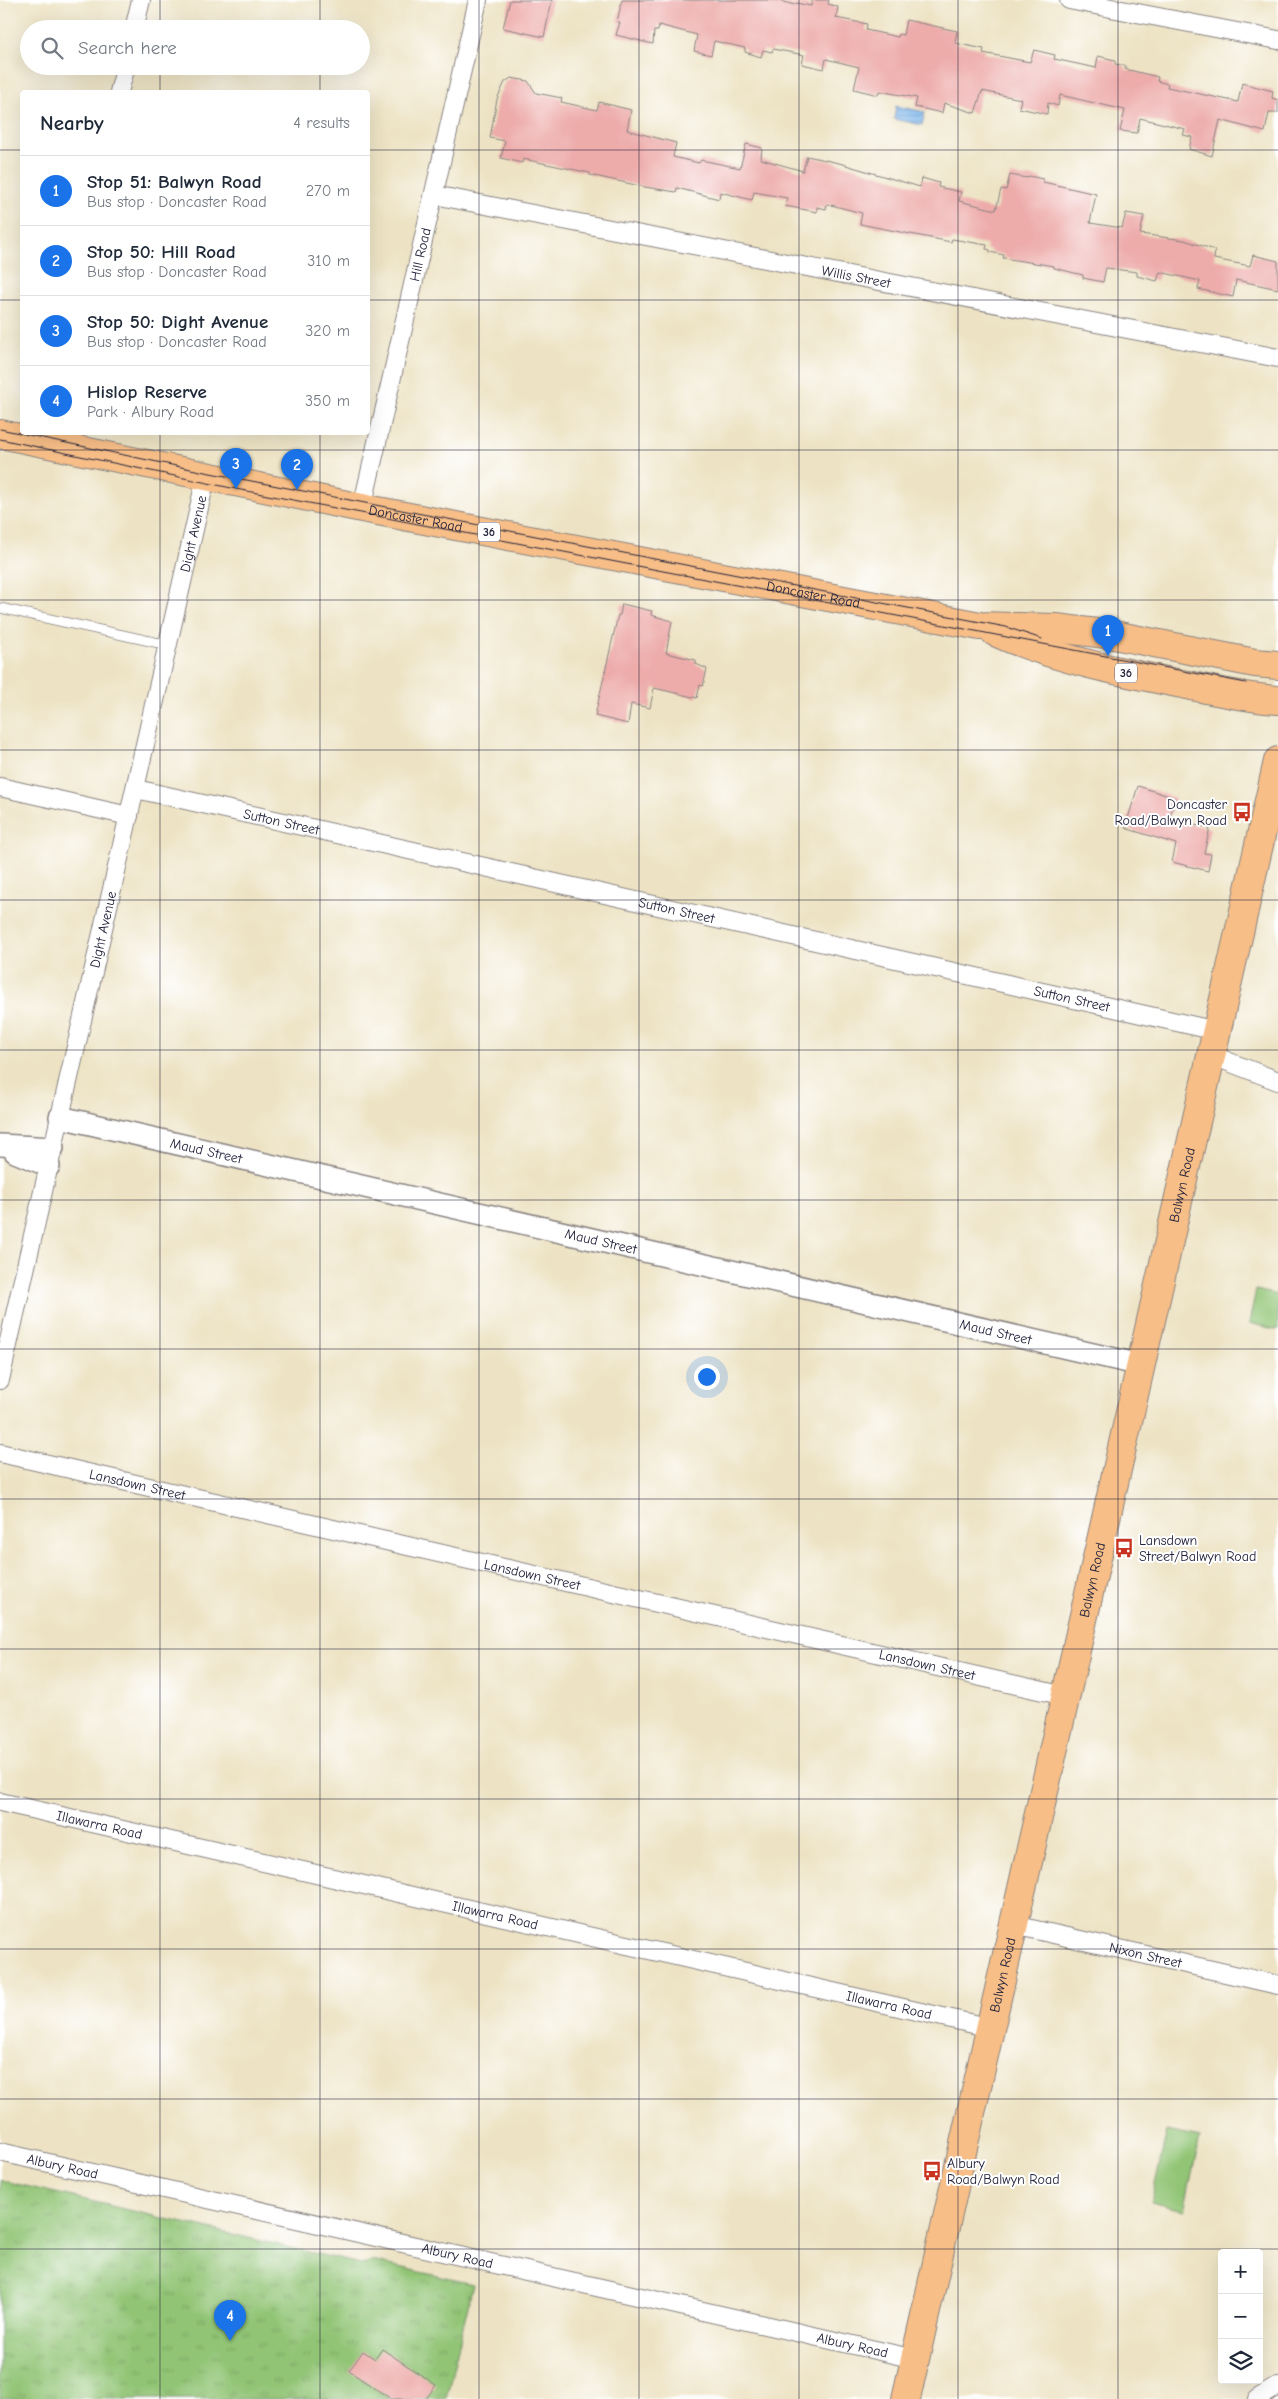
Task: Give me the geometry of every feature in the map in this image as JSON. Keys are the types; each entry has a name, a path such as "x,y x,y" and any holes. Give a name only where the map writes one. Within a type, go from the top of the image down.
{"main road":[{"name":"Doncaster Road","path":"0,434 38,438 206,477 980,626 1056,628 1114,635 1255,663 1278,665"},
{"name":"Doncaster Road","path":"980,626 1054,656 1104,669 1251,697 1278,700"},
{"name":"Balwyn Road","path":"906,2399 1278,761"}],"street":[{"path":"136,20 141,0"},
{"name":"Hill Road","path":"362,508 478,0"},
{"path":"1070,0 1278,40"},
{"path":"120,90 124,75"},
{"name":"Willis Street","path":"434,195 1278,358"},
{"name":"Dight Avenue","path":"0,1380 206,477"},
{"path":"0,787 130,816"},
{"name":"Sutton Street","path":"136,788 1214,1043 1278,1081"},
{"name":"Maud Street","path":"60,1117 1141,1365"},
{"path":"0,1146 51,1157"},
{"name":"Lansdown Street","path":"0,1454 1065,1696"},
{"name":"Illawarra Road","path":"0,1802 991,2028"},
{"name":"Nixon Street","path":"1014,1925 1278,1985"},
{"name":"Albury Road","path":"0,2152 915,2359"},
{"path":"1257,2399 1278,2386"}],"lane":[{"path":"0,608 168,645"}],"green space":[{"path":"1256,1290 1278,1295 1278,1330 1249,1323"},
{"path":"1167,2131 1200,2138 1184,2210 1151,2202"},
{"path":"0,2180 364,2265 372,2261 473,2284 446,2399 0,2399"}],"water":[{"path":"896,106 925,112 922,125 894,119"}],"building":[{"path":"510,0 552,0 544,37 503,28"},
{"path":"622,0 775,0 795,5 796,3 811,6 812,0 829,0 828,4 838,7 836,18 867,24 866,30 898,37 899,34 903,35 906,20 957,31 955,43 984,49 983,53 1030,62 1034,50 1055,55 1054,59 1096,68 1098,56 1115,60 1115,64 1126,66 1125,69 1158,77 1157,81 1168,84 1167,87 1238,102 1242,83 1273,91 1272,98 1278,100 1278,113 1269,113 1265,132 1220,120 1212,156 1189,149 1192,137 1183,135 1185,129 1140,118 1137,133 1120,131 1125,110 1060,95 1058,106 1048,103 1047,114 1019,108 1021,99 982,91 975,113 944,103 942,113 915,107 917,98 879,91 878,95 854,89 859,67 826,59 824,69 802,64 804,55 773,49 772,52 763,50 761,57 745,52 745,48 714,41 711,55 694,51 697,35 659,25 658,31 654,31 653,44 616,35 620,22 617,22"},
{"path":"511,78 528,81 536,93 562,98 561,102 597,110 599,102 631,110 627,130 676,143 673,157 699,163 701,160 740,168 746,144 762,148 761,159 803,171 807,156 839,163 920,187 922,178 939,183 938,187 961,192 959,201 996,210 1001,189 1006,190 1010,175 1043,179 1043,182 1096,194 1090,223 1122,228 1126,213 1144,216 1140,234 1184,240 1215,250 1214,259 1250,266 1253,255 1278,261 1278,289 1236,280 1233,297 1198,289 1200,281 1160,272 1157,281 1137,276 1137,272 1106,268 1103,282 1083,278 1083,275 1054,268 1054,266 1003,258 1004,255 990,252 990,250 986,249 987,245 952,239 951,242 860,224 862,213 827,204 826,209 817,207 817,212 785,206 787,198 754,192 752,200 720,192 719,199 677,188 676,192 645,187 523,159 522,163 501,158 505,141 490,138 497,99 505,82"},
{"path":"622,604 652,611 651,615 672,621 666,653 696,660 696,664 707,669 703,686 700,685 697,698 654,688 650,708 631,704 628,724 595,716"},
{"path":"1138,786 1175,798 1169,820 1210,828 1204,853 1211,854 1208,871 1172,862 1176,844 1125,828"},
{"path":"382,2349 436,2385 426,2399 391,2399 349,2371 363,2351 375,2359"}],"tram line":[{"path":"0,429 20,433"},
{"path":"29,435 205,472 1006,627 1042,639"},
{"path":"0,439 236,489 1246,683"}],"place":[{"name":"Stop 50: Dight Avenue","path":"236,489"},
{"name":"Stop 50: Hill Road","path":"297,490"},
{"name":"Stop 51: Balwyn Road","path":"1108,656"},
{"name":"Doncaster Road/Balwyn Road","path":"1242,812"},
{"name":"Lansdown Street/Balwyn Road","path":"1124,1548"},
{"name":"Albury Road/Balwyn Road","path":"932,2171"},
{"name":"Hislop Reserve","path":"230,2341"}]}
